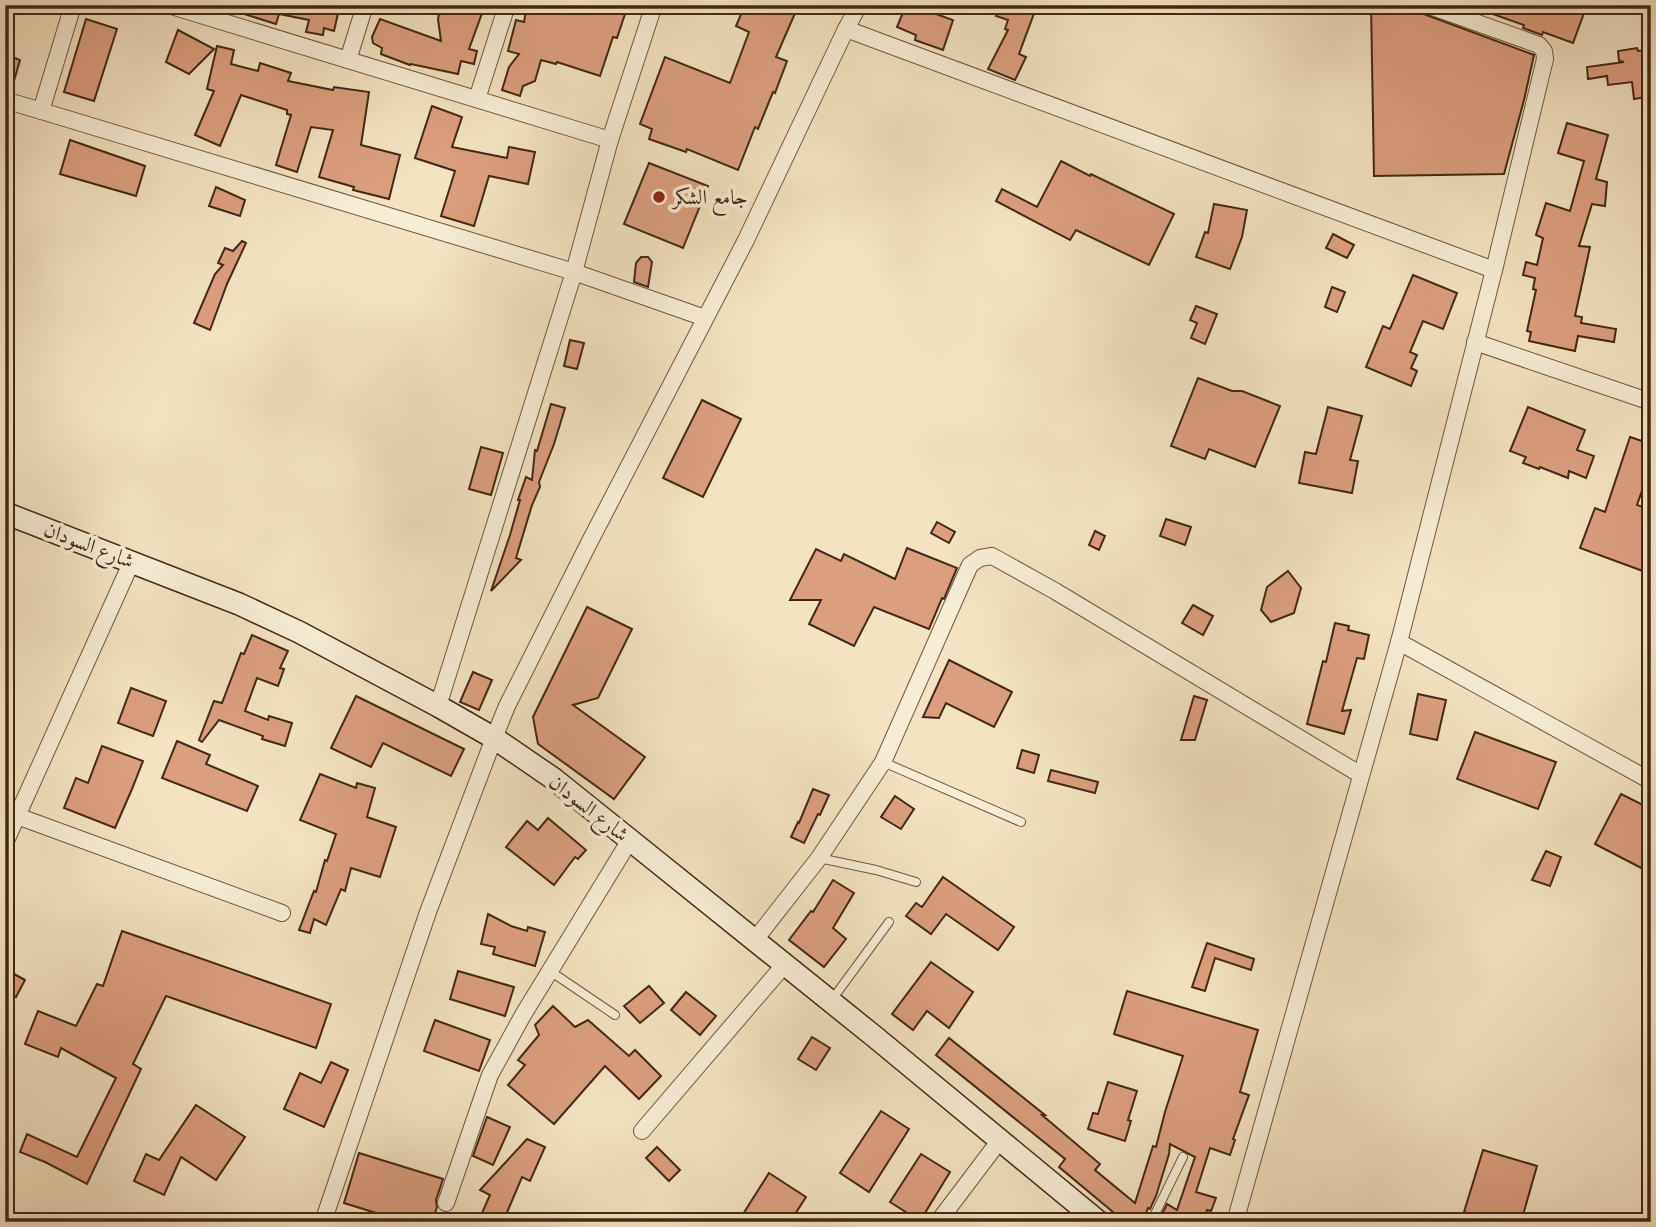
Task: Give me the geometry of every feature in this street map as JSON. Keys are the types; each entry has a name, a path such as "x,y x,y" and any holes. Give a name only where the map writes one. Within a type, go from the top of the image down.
{"main road":[{"name":"شارع السودان","path":"5,513 239,604 299,632 494,738 554,779 831,1001 1099,1222"}],"street":[{"path":"41,111 73,5"},
{"path":"168,5 214,13 348,60 610,140"},
{"path":"348,60 365,5"},
{"path":"477,99 507,5"},
{"path":"438,706 574,272 610,140 654,5"},
{"path":"323,1222 428,912 507,706 746,240 859,5"},
{"path":"1235,1222 1399,642 1545,59 1542,47 1536,44 1427,5"},
{"path":"846,29 1494,270"},
{"path":"5,100 574,272 705,318"},
{"path":"1475,342 1651,402"},
{"path":"754,940 819,858 883,762 970,565 987,556 992,556 1055,591 1361,775"},
{"path":"5,843 132,561"},
{"path":"1399,642 1651,781"},
{"path":"18,816 282,913"},
{"path":"446,1203 490,1075 523,1015 630,840"},
{"path":"642,1131 785,964"},
{"path":"937,1222 1000,1140"}],"lane":[{"path":"883,762 1021,822"},
{"path":"819,858 916,882"},
{"path":"831,1001 889,922"},
{"path":"550,971 615,1015"},
{"path":"1151,1222 1183,1157"}],"building":[{"path":"225,5 340,5 334,31 324,28 323,35 306,32 309,20 279,14 276,24 225,8"},
{"path":"441,5 485,5 469,49 477,51 474,64 461,61 458,74 410,65 381,54 382,48 373,43 372,37 380,19 441,41 438,19"},
{"path":"527,5 628,5 617,38 613,37 600,76 557,62 556,64 541,60 535,81 523,86 520,96 502,90 509,67 519,54 508,51 516,20 524,22"},
{"path":"745,5 781,5 796,11 776,57 787,61 775,93 773,92 758,129 755,127 738,170 687,149 686,152 649,139 652,129 640,124 665,57 730,83 749,32 736,26"},
{"path":"911,5 953,20 943,50 915,40 916,35 897,27 904,10 908,11"},
{"path":"1000,5 1028,5 1036,8 1019,54 1026,57 1015,80 988,69 1008,30 1005,29 1008,20 996,16"},
{"path":"1371,5 1392,5 1421,13 1534,55 1504,174 1374,176"},
{"path":"1473,5 1587,5 1573,43 1523,28 1524,25"},
{"path":"86,19 117,29 94,101 64,92"},
{"path":"178,30 214,49 189,74 166,62"},
{"path":"217,46 234,50 231,64 258,71 260,63 291,73 288,81 333,90 334,87 369,92 361,145 400,155 389,199 353,190 354,187 319,177 333,130 311,127 297,172 276,165 291,115 287,114 287,110 241,95 220,146 195,135 214,91 207,89"},
{"path":"1637,48 1638,51 1645,50 1647,60 1651,60 1651,96 1634,99 1632,82 1608,85 1607,76 1588,79 1587,67 1624,62 1619,61 1618,51"},
{"path":"5,54 20,60 11,91 5,90"},
{"path":"432,106 462,117 452,147 507,158 509,147 535,152 528,184 489,176 474,226 441,216 455,171 415,158"},
{"path":"1567,123 1608,135 1596,179 1607,182 1605,206 1592,204 1579,246 1590,247 1575,316 1582,317 1581,323 1616,329 1614,342 1578,336 1575,351 1529,341 1531,332 1527,331 1536,290 1533,289 1535,278 1523,275 1526,262 1537,265 1543,238 1536,235 1546,203 1570,211 1584,161 1558,153"},
{"path":"70,140 145,166 136,196 60,174"},
{"path":"1061,161 1174,214 1149,265 1076,230 1070,240 996,201 1002,189 1037,207"},
{"path":"649,163 708,186 683,248 624,224"},
{"path":"216,187 245,200 240,216 209,206"},
{"path":"1214,204 1247,210 1242,237 1230,269 1196,257 1205,232 1208,233"},
{"path":"1333,234 1354,245 1347,258 1326,248"},
{"path":"242,241 246,243 210,330 194,323 215,274 223,265 218,263 225,248 233,251"},
{"path":"641,257 648,257 652,262 648,287 634,282 636,263"},
{"path":"1413,275 1457,293 1443,329 1423,321 1410,352 1417,355 1411,368 1417,371 1411,386 1366,367 1383,326 1390,329"},
{"path":"1332,287 1345,292 1337,312 1325,307"},
{"path":"1196,306 1217,314 1205,344 1191,338 1197,323 1190,320"},
{"path":"570,340 584,343 577,369 564,366"},
{"path":"1198,378 1280,406 1255,467 1209,449 1205,459 1171,446"},
{"path":"702,400 741,419 703,497 663,478"},
{"path":"551,404 565,408 516,558 521,560 491,591 526,477 532,480 535,450 537,451"},
{"path":"1328,407 1362,416 1350,460 1358,461 1352,493 1299,483 1305,452 1316,454"},
{"path":"1528,407 1585,430 1577,450 1594,456 1586,478 1569,471 1568,478 1540,467 1539,469 1523,463 1526,457 1510,451"},
{"path":"1630,437 1651,444 1651,465 1637,505 1651,510 1651,574 1580,548 1595,508 1605,512"},
{"path":"481,447 503,453 491,495 469,489"},
{"path":"1166,519 1191,527 1185,545 1160,536"},
{"path":"937,522 955,532 949,543 931,533"},
{"path":"1095,531 1105,536 1099,550 1089,545"},
{"path":"907,548 957,568 929,629 874,607 854,646 809,624 821,600 790,600 816,549 841,561 844,554 895,579"},
{"path":"1288,571 1301,588 1294,613 1271,622 1261,610 1267,587"},
{"path":"1193,605 1213,616 1203,635 1182,623"},
{"path":"587,607 632,629 598,698 573,705 645,757 614,799 538,744 533,717"},
{"path":"1335,623 1349,626 1348,630 1369,635 1364,659 1357,658 1342,711 1351,710 1344,734 1307,724"},
{"path":"252,635 288,651 280,668 284,669 278,686 257,678 245,711 268,720 269,716 292,723 285,746 219,720 202,742 199,740 214,701 222,703 241,653 244,654"},
{"path":"949,660 1012,692 994,727 946,703 939,718 923,717"},
{"path":"473,672 492,680 479,710 460,702"},
{"path":"131,688 166,701 153,736 118,723"},
{"path":"1418,694 1446,700 1437,740 1410,734"},
{"path":"356,696 464,749 451,776 383,743 371,767 331,748"},
{"path":"1194,696 1207,700 1195,740 1181,740"},
{"path":"1475,732 1556,762 1538,809 1457,779"},
{"path":"177,741 210,755 206,764 258,786 247,811 162,778"},
{"path":"102,746 143,761 115,828 64,808 76,778 88,783"},
{"path":"1022,750 1039,755 1034,773 1017,768"},
{"path":"1051,770 1098,782 1095,793 1048,781"},
{"path":"320,774 356,788 357,783 375,788 367,817 396,827 380,877 351,868 345,891 341,889 326,925 314,919 310,933 299,930 314,891 316,892 336,834 300,820"},
{"path":"813,789 829,795 804,843 791,837"},
{"path":"1621,794 1651,809 1651,873 1595,844"},
{"path":"895,796 914,809 901,829 881,817"},
{"path":"548,818 586,850 578,859 575,857 554,885 506,847 527,821 538,830"},
{"path":"1546,851 1561,857 1550,886 1532,880"},
{"path":"943,877 1014,927 998,950 946,914 931,934 906,916 916,903 922,907"},
{"path":"833,880 854,893 833,928 846,939 824,967 789,940 811,911 813,912"},
{"path":"488,914 511,926 527,931 528,927 545,932 535,966 493,954 495,947 481,944"},
{"path":"122,931 331,1004 316,1048 166,996 133,1064 141,1069 87,1184 20,1152 27,1134 77,1157 116,1078 61,1048 58,1057 25,1044 38,1011 76,1026 97,984 103,986"},
{"path":"1207,943 1254,959 1251,970 1215,958 1205,991 1192,987"},
{"path":"931,962 973,992 949,1028 927,1011 913,1030 892,1014"},
{"path":"5,969 25,980 16,997 5,992"},
{"path":"458,971 514,987 505,1016 450,999"},
{"path":"649,986 664,1003 640,1023 624,1006"},
{"path":"1127,991 1258,1030 1240,1092 1249,1095 1230,1155 1210,1148 1196,1192 1216,1198 1211,1211 1207,1210 1203,1222 1173,1222 1162,1214 1167,1204 1177,1210 1195,1157 1170,1144 1156,1196 1143,1222 1125,1222 1059,1167 1065,1159 936,1055 949,1038 1045,1115 1042,1115 1100,1164 1095,1170 1135,1203 1153,1146 1156,1147 1183,1056 1114,1034"},
{"path":"686,992 716,1016 700,1035 671,1010"},
{"path":"553,1006 575,1027 588,1020 629,1056 635,1050 661,1076 639,1099 605,1066 554,1124 508,1085 525,1065 518,1060 539,1035 535,1025"},
{"path":"435,1020 490,1040 479,1071 424,1051"},
{"path":"812,1037 830,1048 816,1070 798,1059"},
{"path":"331,1062 348,1070 324,1127 284,1109 300,1073 321,1083"},
{"path":"1108,1082 1137,1091 1125,1141 1088,1129 1093,1113 1098,1114"},
{"path":"196,1105 245,1137 216,1180 181,1157 164,1195 134,1181 146,1154 159,1160"},
{"path":"881,1111 909,1129 869,1192 840,1173"},
{"path":"487,1117 510,1127 493,1165 473,1156"},
{"path":"527,1139 545,1147 530,1181 522,1177 503,1222 478,1222 490,1195 480,1190"},
{"path":"657,1147 680,1170 669,1181 646,1158"},
{"path":"1483,1150 1537,1166 1521,1222 1499,1222 1464,1212"},
{"path":"359,1153 443,1179 432,1222 405,1222 344,1203"},
{"path":"921,1154 950,1172 920,1221 890,1202"},
{"path":"769,1173 806,1197 790,1222 738,1222"}],"place":[{"name":"جامع الشكر","path":"659,197"}]}
